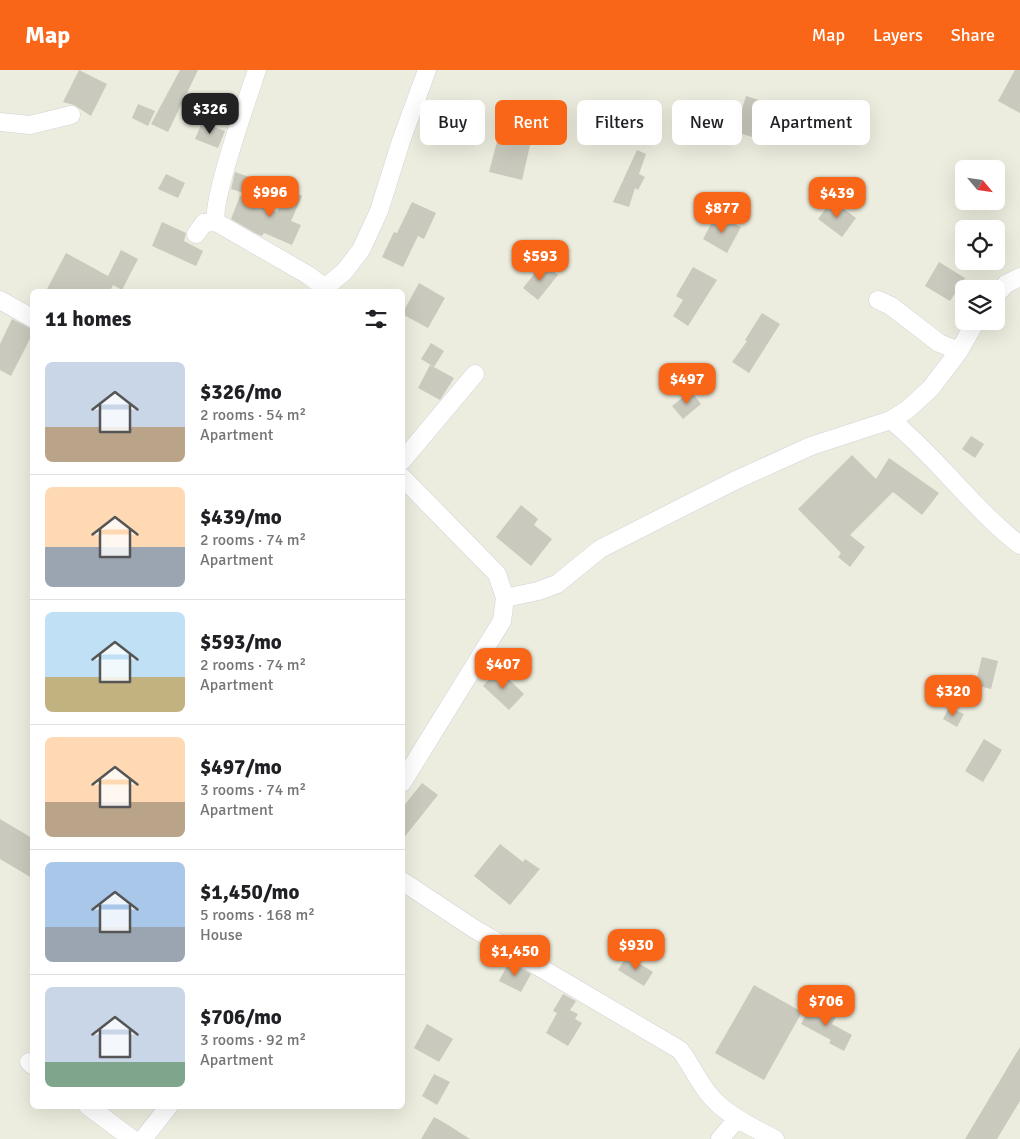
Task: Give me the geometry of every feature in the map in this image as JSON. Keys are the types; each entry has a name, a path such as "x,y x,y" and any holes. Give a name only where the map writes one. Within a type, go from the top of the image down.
{"street":[{"path":"216,222 214,215 221,186 257,70"},
{"path":"196,234 204,223 216,222 293,265 323,289 344,272 361,250 379,211 401,141 427,70"},
{"path":"0,122 30,125 72,115"},
{"path":"1005,285 1020,277"},
{"path":"0,300 30,317"},
{"path":"878,300 891,306 939,343 959,351"},
{"path":"505,598 538,591 557,584 600,549 734,481 811,446 891,420 907,410 930,388 959,351 971,330"},
{"path":"405,456 475,374"},
{"path":"891,420 928,453 965,496 1020,545"},
{"path":"405,480 497,574 505,598 502,621 405,778"},
{"path":"405,883 472,928 680,1050 708,1093 737,1119 776,1139"},
{"path":"92,1109 132,1139"},
{"path":"143,1139 167,1109"},
{"path":"720,1139 737,1119"}],"building":[{"path":"79,70 107,84 91,116 74,105 63,102"},
{"path":"180,70 198,70 168,132 151,124"},
{"path":"1015,70 1020,70 1020,113 998,101"},
{"path":"746,96 759,100 752,100 752,137 742,134 742,109"},
{"path":"138,104 155,111 148,126 132,118"},
{"path":"202,122 225,131 218,148 195,139"},
{"path":"496,145 530,145 522,180 489,172"},
{"path":"637,150 646,154 639,174 645,177 638,190 635,188 629,207 613,202"},
{"path":"235,172 255,179 250,195 231,189"},
{"path":"166,174 185,183 178,198 158,189"},
{"path":"288,189 302,196 291,221 301,225 292,245 264,233 262,236 257,234 231,219 240,196 277,212"},
{"path":"832,200 856,218 842,237 818,219"},
{"path":"412,202 436,213 424,239 418,236 403,267 382,257 394,232 397,233"},
{"path":"716,215 741,227 727,253 703,239"},
{"path":"162,222 186,233 184,241 203,251 196,266 152,246"},
{"path":"121,250 138,259 123,289 113,285 111,289 47,289 66,253 108,276"},
{"path":"939,262 965,278 964,280 955,280 955,293 950,301 925,286"},
{"path":"543,263 558,275 538,300 523,288"},
{"path":"693,267 717,280 688,326 673,316 683,300 676,296"},
{"path":"419,283 445,298 428,328 405,316 405,309"},
{"path":"762,313 780,324 749,373 732,362 747,341 745,340"},
{"path":"12,319 30,328 30,339 11,376 0,370 0,344"},
{"path":"431,343 444,351 434,367 421,359"},
{"path":"430,365 454,378 440,400 418,388"},
{"path":"691,391 701,404 683,419 672,406"},
{"path":"971,436 984,444 975,458 962,449"},
{"path":"852,455 876,479 889,458 939,493 922,515 893,492 850,535 865,547 850,567 838,557 841,553 798,509"},
{"path":"521,505 538,519 534,525 552,539 531,566 496,537"},
{"path":"982,657 998,661 991,689 975,685"},
{"path":"498,669 524,694 509,710 483,686"},
{"path":"949,707 964,714 957,727 943,719"},
{"path":"984,739 1002,750 983,782 965,771"},
{"path":"422,783 438,795 405,836 405,804"},
{"path":"0,819 30,837 30,877 0,859"},
{"path":"500,844 523,862 525,859 540,869 510,905 474,876"},
{"path":"627,956 653,972 644,986 618,970"},
{"path":"509,962 531,974 521,992 499,981"},
{"path":"754,985 802,1012 764,1080 715,1053"},
{"path":"563,994 576,1001 570,1010 578,1014 575,1019 582,1023 568,1046 546,1033 557,1013 553,1011"},
{"path":"812,1004 836,1017 832,1024 852,1035 844,1051 829,1043 831,1040 801,1024"},
{"path":"427,1024 453,1039 439,1062 414,1048"},
{"path":"1020,1047 1020,1101 997,1139 965,1139"},
{"path":"434,1074 450,1082 437,1105 422,1096"},
{"path":"434,1117 445,1123 470,1139 421,1139"}]}
